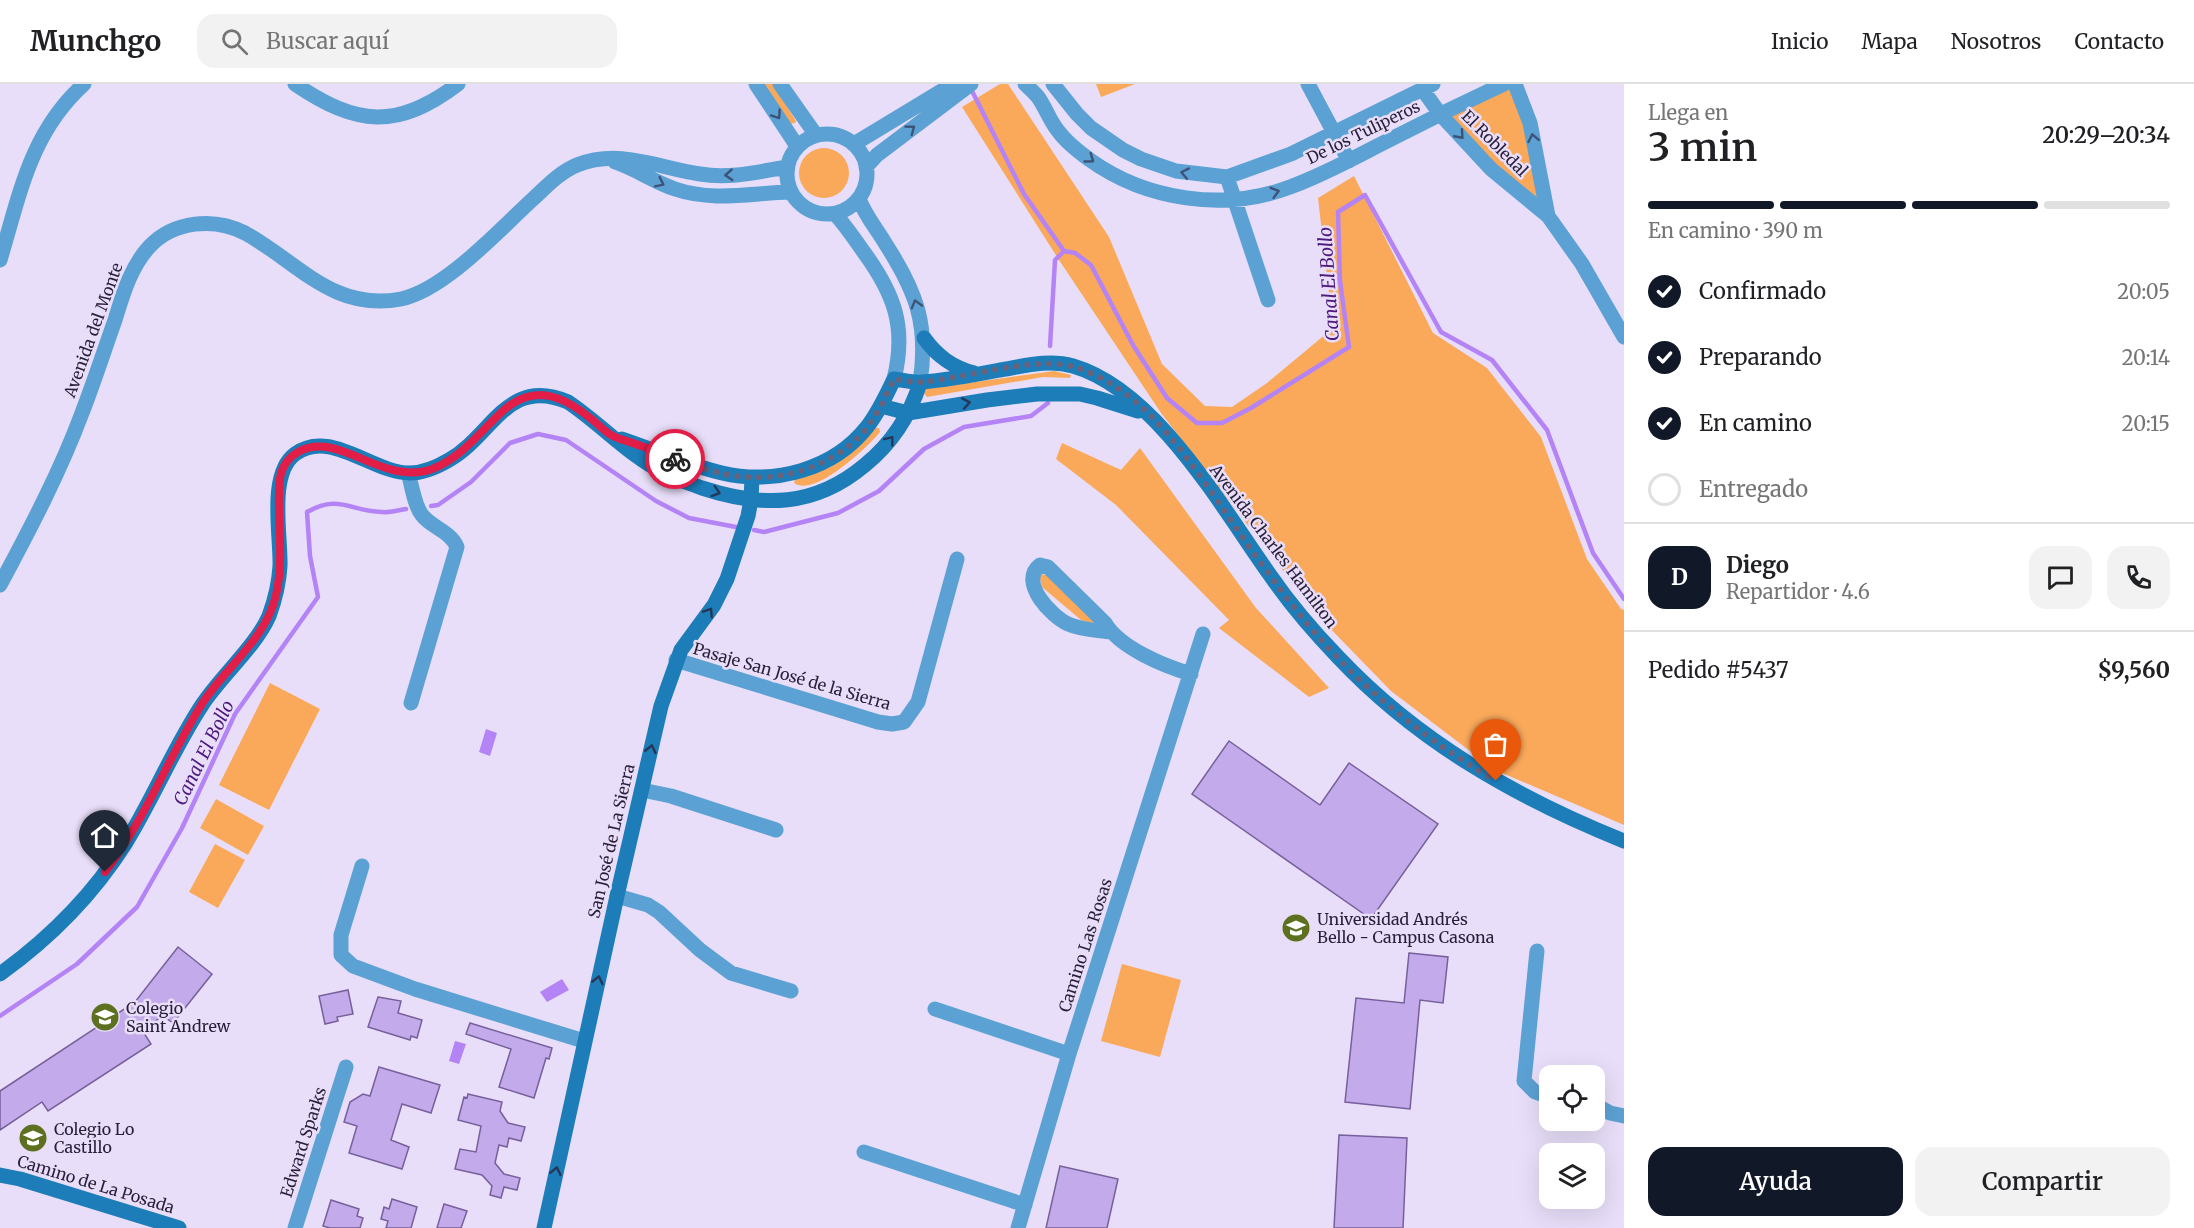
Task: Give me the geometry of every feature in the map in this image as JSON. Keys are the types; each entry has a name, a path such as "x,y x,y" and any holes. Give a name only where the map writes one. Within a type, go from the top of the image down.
{"street":[{"path":"0,261 38,144 61,108 84,84"},
{"path":"295,84 331,107 345,112 373,116 412,111 436,100 458,84"},
{"path":"756,84 797,146"},
{"path":"780,84 816,135"},
{"path":"854,144 953,84"},
{"path":"867,167 877,155 971,84"},
{"name":"De los Tuliperos","path":"1025,84 1038,97 1058,132 1099,166 1146,189 1188,198 1234,200 1290,187 1349,161 1504,84"},
{"path":"1053,84 1058,132"},
{"name":"De los Tuliperos","path":"1053,84 1091,128 1123,150 1176,171 1227,177 1291,154 1428,87"},
{"path":"1308,84 1349,161"},
{"name":"El Robledal","path":"1515,84 1530,123 1548,216"},
{"name":"El Robledal","path":"1428,87 1440,114 1491,169 1548,216 1582,264 1624,338"},
{"path":"816,135 836,135 854,144 867,167 866,184 859,199 848,209 835,214 820,214 806,209 790,192 787,184 787,167 792,152 797,146 816,135"},
{"path":"607,159 629,167 672,189 697,195 725,196 790,192"},
{"name":"Avenida del Monte","path":"0,585 41,507 70,444 132,273 143,254 159,238 192,224 224,225 255,239 331,291 360,300 390,301 418,294 443,280 567,170 585,162 637,159 716,176 787,167"},
{"path":"1227,177 1268,300"},
{"path":"0,974 51,933 98,882 126,842 201,706 268,618 276,596 280,566 279,486 286,462 296,453 307,448 326,446 386,469 408,473 423,472 451,459 507,407 518,399 531,395 555,396 568,402 641,460 664,473 729,496 752,500 788,500 824,492 844,481 882,450 895,435 908,413 920,383 924,338 919,312 908,280 864,212 859,199"},
{"path":"611,435 702,468 752,477 796,472 828,459 867,428 894,379 899,356 900,333 889,292 870,261 835,214"},
{"path":"924,338 945,361 976,374"},
{"name":"Avenida Charles Hamilton","path":"894,379 920,383 1039,364 1072,366 1108,383 1147,414 1182,451 1293,606 1339,659 1380,697 1422,733 1491,778 1548,808 1624,841"},
{"name":"Avenida Charles Hamilton","path":"881,406 908,413 987,400 1062,393 1097,398 1147,414"},
{"path":"408,473 420,514 447,533 457,547 411,703"},
{"name":"San José de La Sierra","path":"544,1228 661,706 676,660 714,605 728,579 752,500 752,477"},
{"name":"Pasaje San José de la Sierra","path":"676,660 878,722 892,724 904,722 918,702 957,559"},
{"path":"1111,632 1106,623 1048,567 1040,566 1035,569 1032,579 1038,597 1067,624 1111,632 1158,663 1191,674"},
{"name":"Camino Las Rosas","path":"1017,1228 1069,1054 1203,634"},
{"path":"642,790 671,796 776,830"},
{"path":"362,866 341,935 341,955 353,966 415,989 585,1041"},
{"path":"617,896 648,904 700,950 731,973 791,991"},
{"path":"1537,951 1524,1081 1539,1093"},
{"path":"935,1009 1069,1054"},
{"name":"Edward Sparks","path":"295,1228 346,1067"},
{"path":"1605,1110 1621,1116"},
{"path":"864,1152 1025,1204"},
{"name":"Camino de La Posada","path":"1,1175 179,1228"}],"shaded area":[{"path":"765,84 773,84 796,121 795,123 790,124"},
{"path":"1000,84 1008,84 1109,237 1162,364 1205,406 1232,407 1267,383 1333,328 1318,198 1354,176 1433,333 1487,368 1541,437 1587,559 1621,609 1624,610 1624,825 1495,770 1391,691 1319,617 1161,413 1059,260 962,107"},
{"path":"1096,84 1135,84 1101,97"},
{"path":"1515,84 1548,216 1440,114"},
{"path":"824,148 838,152 845,159 849,173 845,187 838,194 824,198 810,194 803,187 799,173 803,159 810,152"},
{"path":"1054,371 1071,375 1070,378 1043,377 927,397 923,392 925,389"},
{"path":"874,428 879,428 880,432 840,469 814,483 803,486 794,483 795,479 837,462"},
{"path":"1062,443 1121,470 1140,448 1256,608 1329,688 1309,697 1219,628 1229,620 1116,505 1056,459"},
{"path":"1039,574 1047,575 1095,621 1090,624 1081,620 1042,587"},
{"path":"270,683 320,709 269,810 219,785"},
{"path":"486,729 497,733 490,756 479,752"},
{"path":"216,799 264,826 248,855 200,828"},
{"path":"215,844 245,860 218,908 189,892"},
{"path":"1122,964 1181,980 1160,1057 1101,1041"},
{"path":"562,979 569,990 547,1002 540,992"},
{"path":"455,1041 466,1044 459,1064 449,1061"}],"building":[{"path":"1229,741 1320,805 1349,763 1438,824 1371,919 1192,794"},
{"path":"178,947 212,974 173,1023 163,1016 142,1030 151,1044 48,1111 42,1102 0,1130 0,1091 135,1002"},
{"path":"1409,953 1448,957 1443,1003 1420,1000 1410,1109 1345,1102 1356,998 1404,1003"},
{"path":"348,990 353,1014 337,1017 338,1021 325,1024 319,996"},
{"path":"378,997 401,1001 398,1013 422,1020 417,1038 411,1036 410,1040 368,1027"},
{"path":"470,1023 552,1048 549,1059 546,1058 534,1098 499,1087 511,1049 466,1034"},
{"path":"379,1067 440,1085 431,1113 402,1104 391,1140 409,1147 402,1169 349,1153 357,1126 344,1122 350,1102 363,1094 370,1096"},
{"path":"468,1094 502,1102 500,1111 508,1123 525,1127 521,1141 509,1138 507,1147 499,1145 495,1163 504,1174 520,1178 517,1190 504,1187 501,1198 490,1195 492,1186 482,1175 455,1169 460,1149 476,1152 481,1126 458,1120 464,1097 467,1098"},
{"path":"1339,1135 1407,1138 1403,1228 1334,1228"},
{"path":"1060,1166 1118,1179 1107,1228 1046,1228"},
{"path":"392,1199 417,1207 411,1228 386,1228 388,1221 381,1219 384,1207 389,1209"},
{"path":"331,1200 359,1209 357,1216 363,1218 360,1228 323,1226"},
{"path":"444,1204 467,1211 461,1228 437,1228"}],"waterway":[{"path":"973,93 1024,194 1064,251"},
{"name":"Canal El Bollo","path":"1050,346 1055,260 1064,251 1075,253 1091,265 1133,345 1167,398 1197,423 1222,423 1251,408 1349,347 1340,281 1338,212 1365,195 1441,332 1492,360 1547,430 1593,553 1624,599"},
{"name":"Canal El Bollo","path":"754,530 764,532 838,513 879,491 924,449 964,427 1031,416 1048,403"},
{"name":"Canal El Bollo","path":"431,506 438,505 471,482 510,443 538,434 566,440 656,501 689,518 736,527"},
{"name":"Canal El Bollo","path":"0,1016 77,964 137,907 182,828 235,714 318,597 310,556 307,512 328,504 382,512 406,509"}],"way so far":[{"path":"675,459 722,473 747,477 796,472 828,459 867,428 894,379 920,383 1050,363 1083,370 1135,402 1173,440 1293,606 1339,659 1393,710 1422,733 1496,781"}],"place":[{"name":"Universidad Andrés Bello - Campus Casona","path":"1296,928"},
{"name":"Colegio Saint Andrew","path":"105,1017"},
{"name":"Colegio Lo Castillo","path":"33,1138"}],"route":[{"path":"105,872 132,832 201,706 268,618 276,596 280,566 279,486 286,462 296,453 307,448 326,446 386,469 408,473 423,472 451,459 518,399 544,394 568,402 611,435 675,459"}]}
